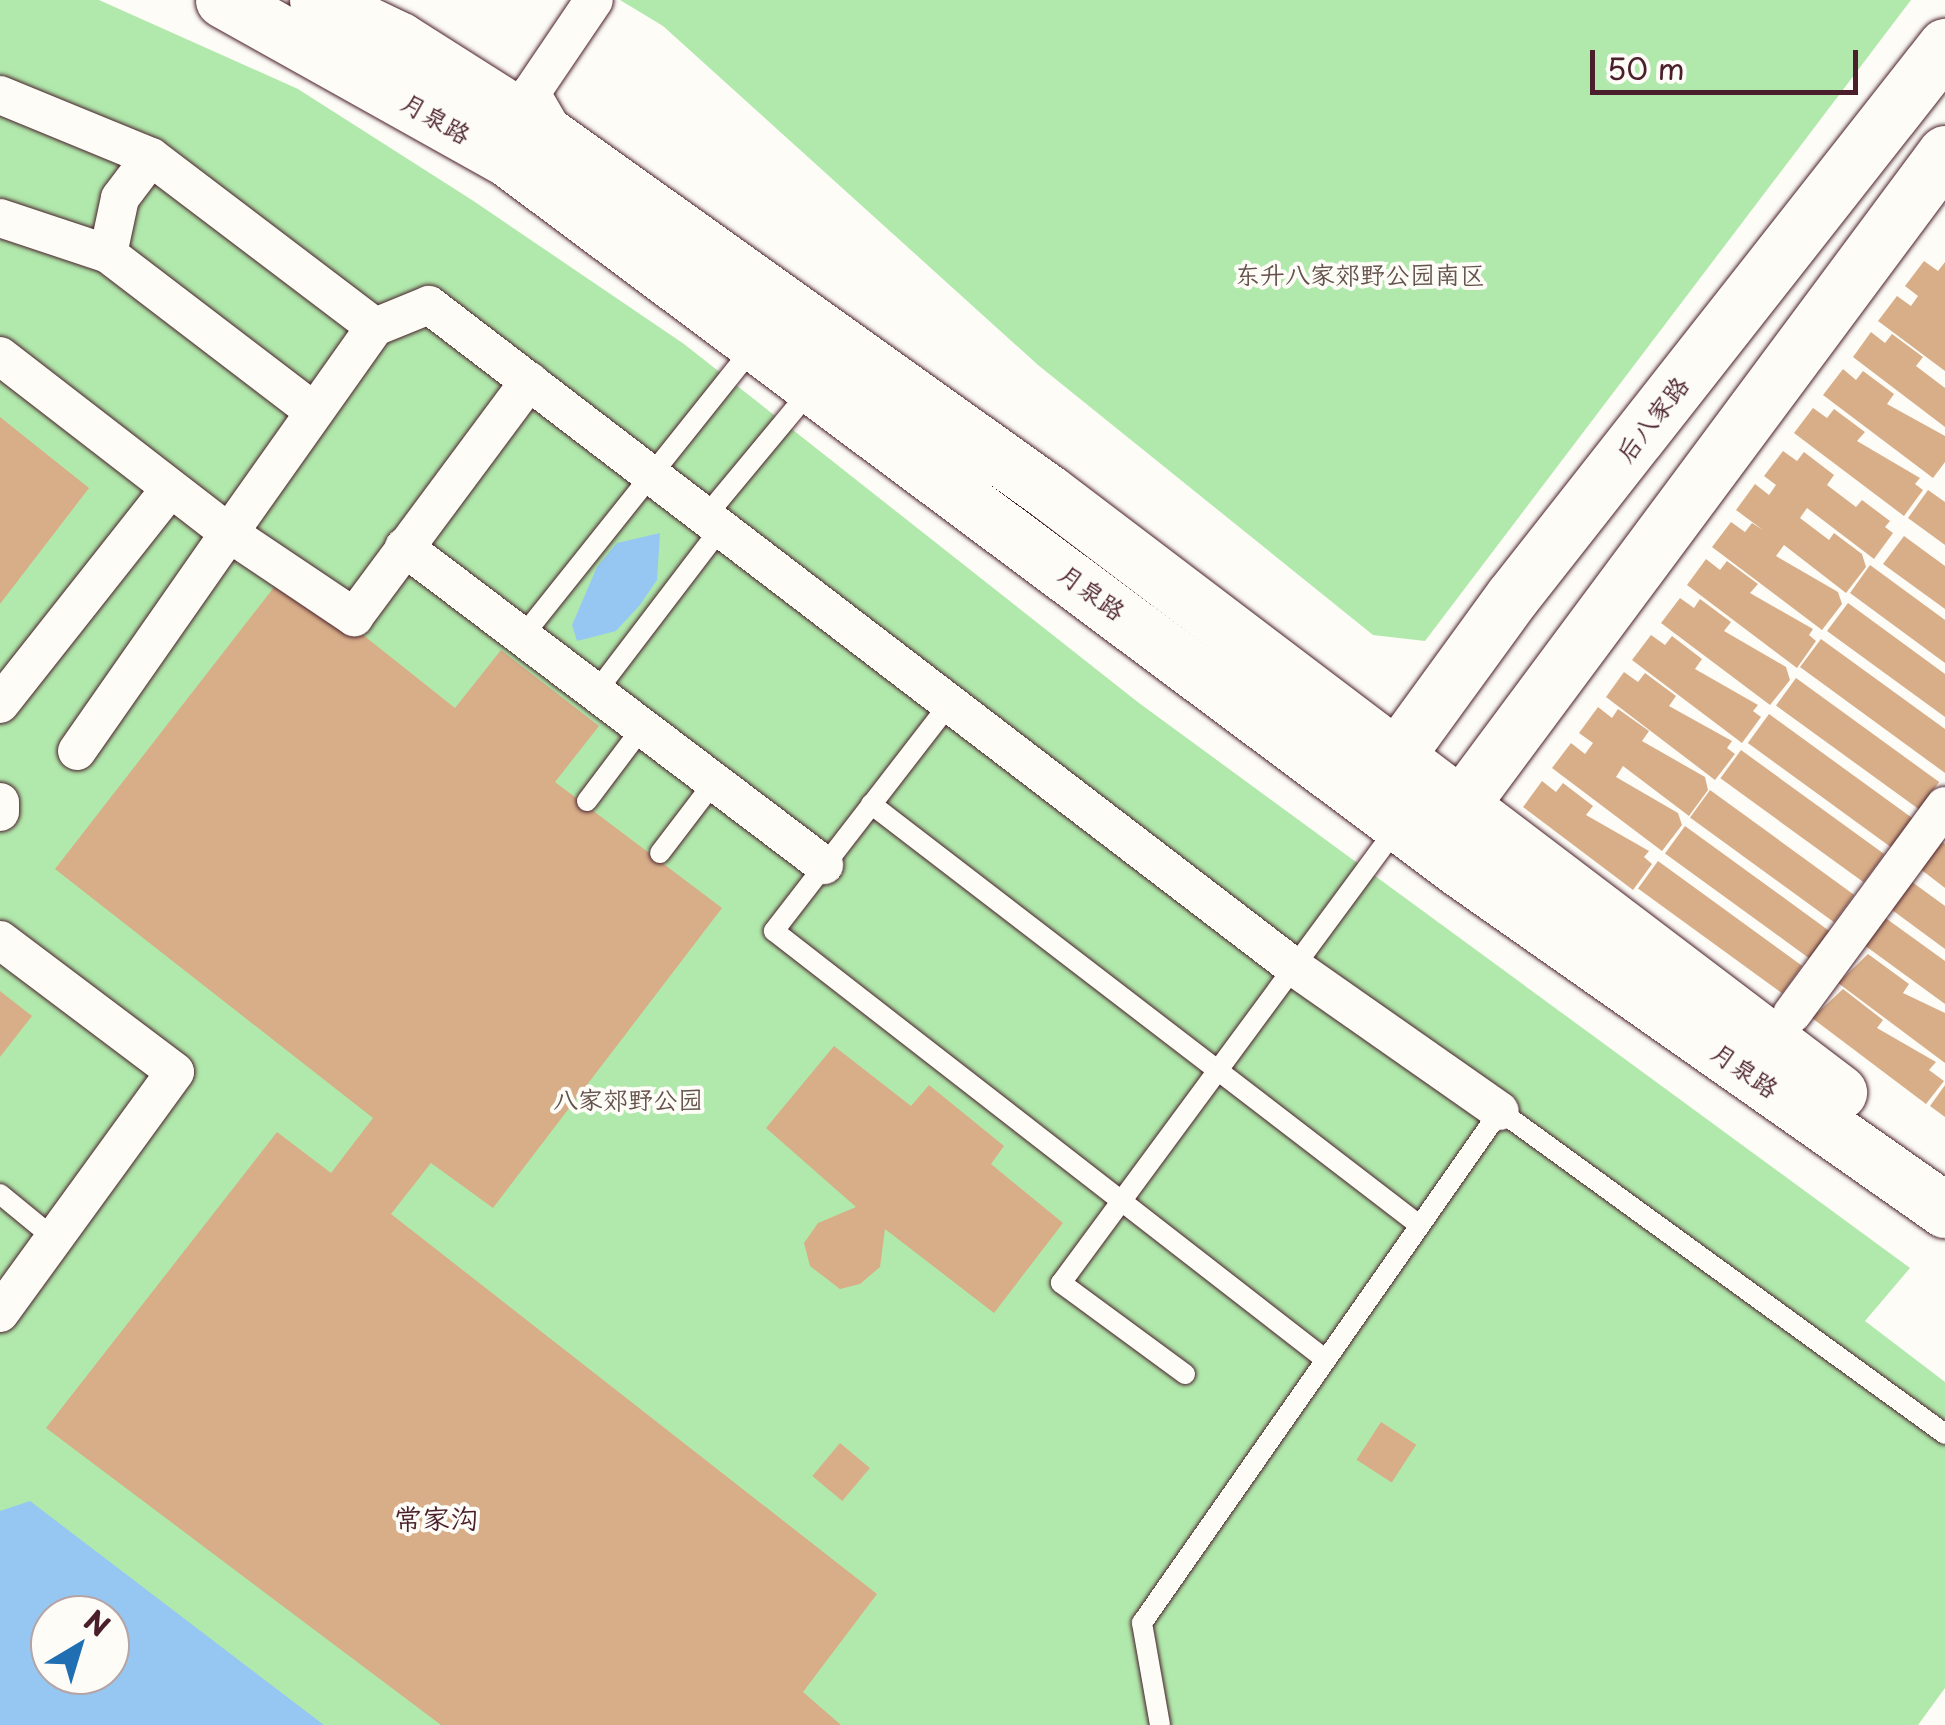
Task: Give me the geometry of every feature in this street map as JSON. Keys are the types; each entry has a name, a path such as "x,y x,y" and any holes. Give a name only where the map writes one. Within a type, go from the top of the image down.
{"main road":[{"name":"月泉路","path":"222,0 509,160 813,386 1414,818 1945,1210"},
{"name":"月泉路","path":"317,0 400,40 564,149 1048,492 1396,754 1414,818 1945,1172"},
{"name":"后八家路","path":"1414,818 1396,754 1945,46"},
{"path":"1414,818 1945,153"}],"street":[{"path":"564,149 531,94 594,0"},
{"path":"0,96 150,158 375,327"},
{"path":"108,254 120,198 150,158"},
{"path":"0,218 108,254 313,411"},
{"path":"77,751 375,327 429,305 1294,967 1500,1111"},
{"path":"0,356 169,490 354,617 529,381"},
{"path":"0,704 169,490"},
{"path":"404,547 824,865"},
{"path":"0,802 0,812"},
{"path":"1792,1014 1945,806"},
{"path":"0,940 174,1072 56,1240 0,1312"}],"lane":[{"path":"522,637 649,472 756,344"},
{"path":"596,692 813,386"},
{"path":"950,703 774,931 1326,1360"},
{"path":"587,801 642,728"},
{"path":"660,852 714,782"},
{"path":"871,804 1419,1225"},
{"path":"1185,1374 1061,1283 1294,967 1414,818"},
{"path":"1160,1725 1142,1623 1500,1111 1945,1434"},
{"path":"0,1194 56,1240"}],"green space":[{"name":"八家郊野公园","path":"0,0 99,0 298,89 472,200 684,344 1139,703 1910,1268 1865,1321 1945,1382 1945,1688 1918,1725 0,1725"},
{"name":"东升八家郊野公园南区","path":"620,0 1911,0 1425,641 1373,635 1038,365 663,26"}],"water":[{"path":"660,533 657,580 640,605 616,631 577,641 572,625 597,567 617,543"},
{"path":"30,1501 324,1725 0,1725 0,1511"}],"building":[{"path":"1924,261 1938,271 1945,262 1945,371 1878,321 1897,296 1911,306 1918,296 1905,286"},
{"path":"1871,332 1885,343 1892,334 1923,357 1916,366 1945,388 1945,427 1853,357"},
{"path":"1843,369 1856,380 1863,371 1894,394 1887,404 1945,436 1945,462 1933,478 1823,395"},
{"path":"1813,408 1827,418 1834,409 1865,432 1857,441 1920,478 1915,484 1923,490 1904,516 1794,433"},
{"path":"0,417 89,488 0,604"},
{"path":"1783,451 1797,461 1804,452 1834,475 1827,485 1856,507 1862,500 1890,521 1885,527 1893,533 1874,559 1807,508 1800,518 1829,540 1834,533 1862,554 1866,567 1846,593 1784,545 1776,556 1838,592 1842,604 1822,630 1712,547 1731,522 1745,532 1752,523 1763,530 1736,510 1755,484 1769,495 1776,485 1764,476"},
{"path":"1928,490 1945,502 1945,545 1908,518"},
{"path":"1904,536 1945,566 1945,609 1883,564"},
{"path":"1706,559 1720,570 1727,561 1758,584 1750,593 1813,629 1809,635 1816,641 1797,668 1687,585"},
{"path":"1870,565 1945,620 1945,663 1850,593"},
{"path":"285,573 455,708 501,650 599,726 555,782 722,908 493,1208 431,1163 391,1214 877,1594 803,1692 841,1725 441,1725 46,1428 277,1132 331,1173 373,1118 55,869"},
{"path":"1680,598 1694,608 1700,599 1731,622 1724,631 1786,667 1790,680 1770,705 1661,623"},
{"path":"1848,603 1945,674 1945,717 1827,631"},
{"path":"1651,635 1665,645 1672,636 1702,659 1695,669 1758,705 1753,711 1761,717 1742,743 1632,660"},
{"path":"1821,639 1945,729 1945,773 1800,667"},
{"path":"1624,672 1638,682 1645,673 1676,696 1669,706 1732,741 1727,748 1735,754 1715,780 1606,697"},
{"path":"1796,678 1939,782 1919,810 1776,706"},
{"path":"1598,707 1612,718 1618,709 1649,731 1642,741 1705,777 1708,790 1689,816 1623,766 1616,777 1678,813 1682,825 1662,851 1552,768 1571,743 1585,754 1593,743 1579,733"},
{"path":"1769,714 1912,818 1891,847 1748,743"},
{"path":"1741,750 1884,854 1864,882 1720,778"},
{"path":"1542,781 1556,792 1563,783 1593,806 1586,815 1649,851 1644,857 1652,864 1633,890 1523,807"},
{"path":"1710,790 1854,895 1834,922 1690,818"},
{"path":"1685,826 1829,931 1809,958 1665,854"},
{"path":"1939,840 1945,844 1945,888 1919,868"},
{"path":"1658,861 1802,966 1782,993 1638,889"},
{"path":"1908,879 1945,906 1945,949 1888,907"},
{"path":"1880,914 1945,961 1945,1004 1860,942"},
{"path":"1868,954 1909,984 1903,993 1945,1013 1945,1063 1838,983"},
{"path":"1843,989 1883,1020 1877,1028 1936,1062 1929,1070 1944,1081 1926,1104 1812,1018"},
{"path":"0,991 32,1016 0,1057"},
{"path":"834,1046 911,1106 929,1085 1004,1146 991,1164 1063,1223 994,1313 885,1229 880,1267 860,1284 840,1289 810,1266 804,1243 818,1223 856,1207 766,1128"},
{"path":"1945,1085 1945,1117 1930,1106"},
{"path":"1381,1422 1416,1445 1392,1483 1356,1460"},
{"path":"840,1443 870,1468 842,1501 812,1476"}],"district":[{"name":"常家沟","path":"436,1518"}]}
